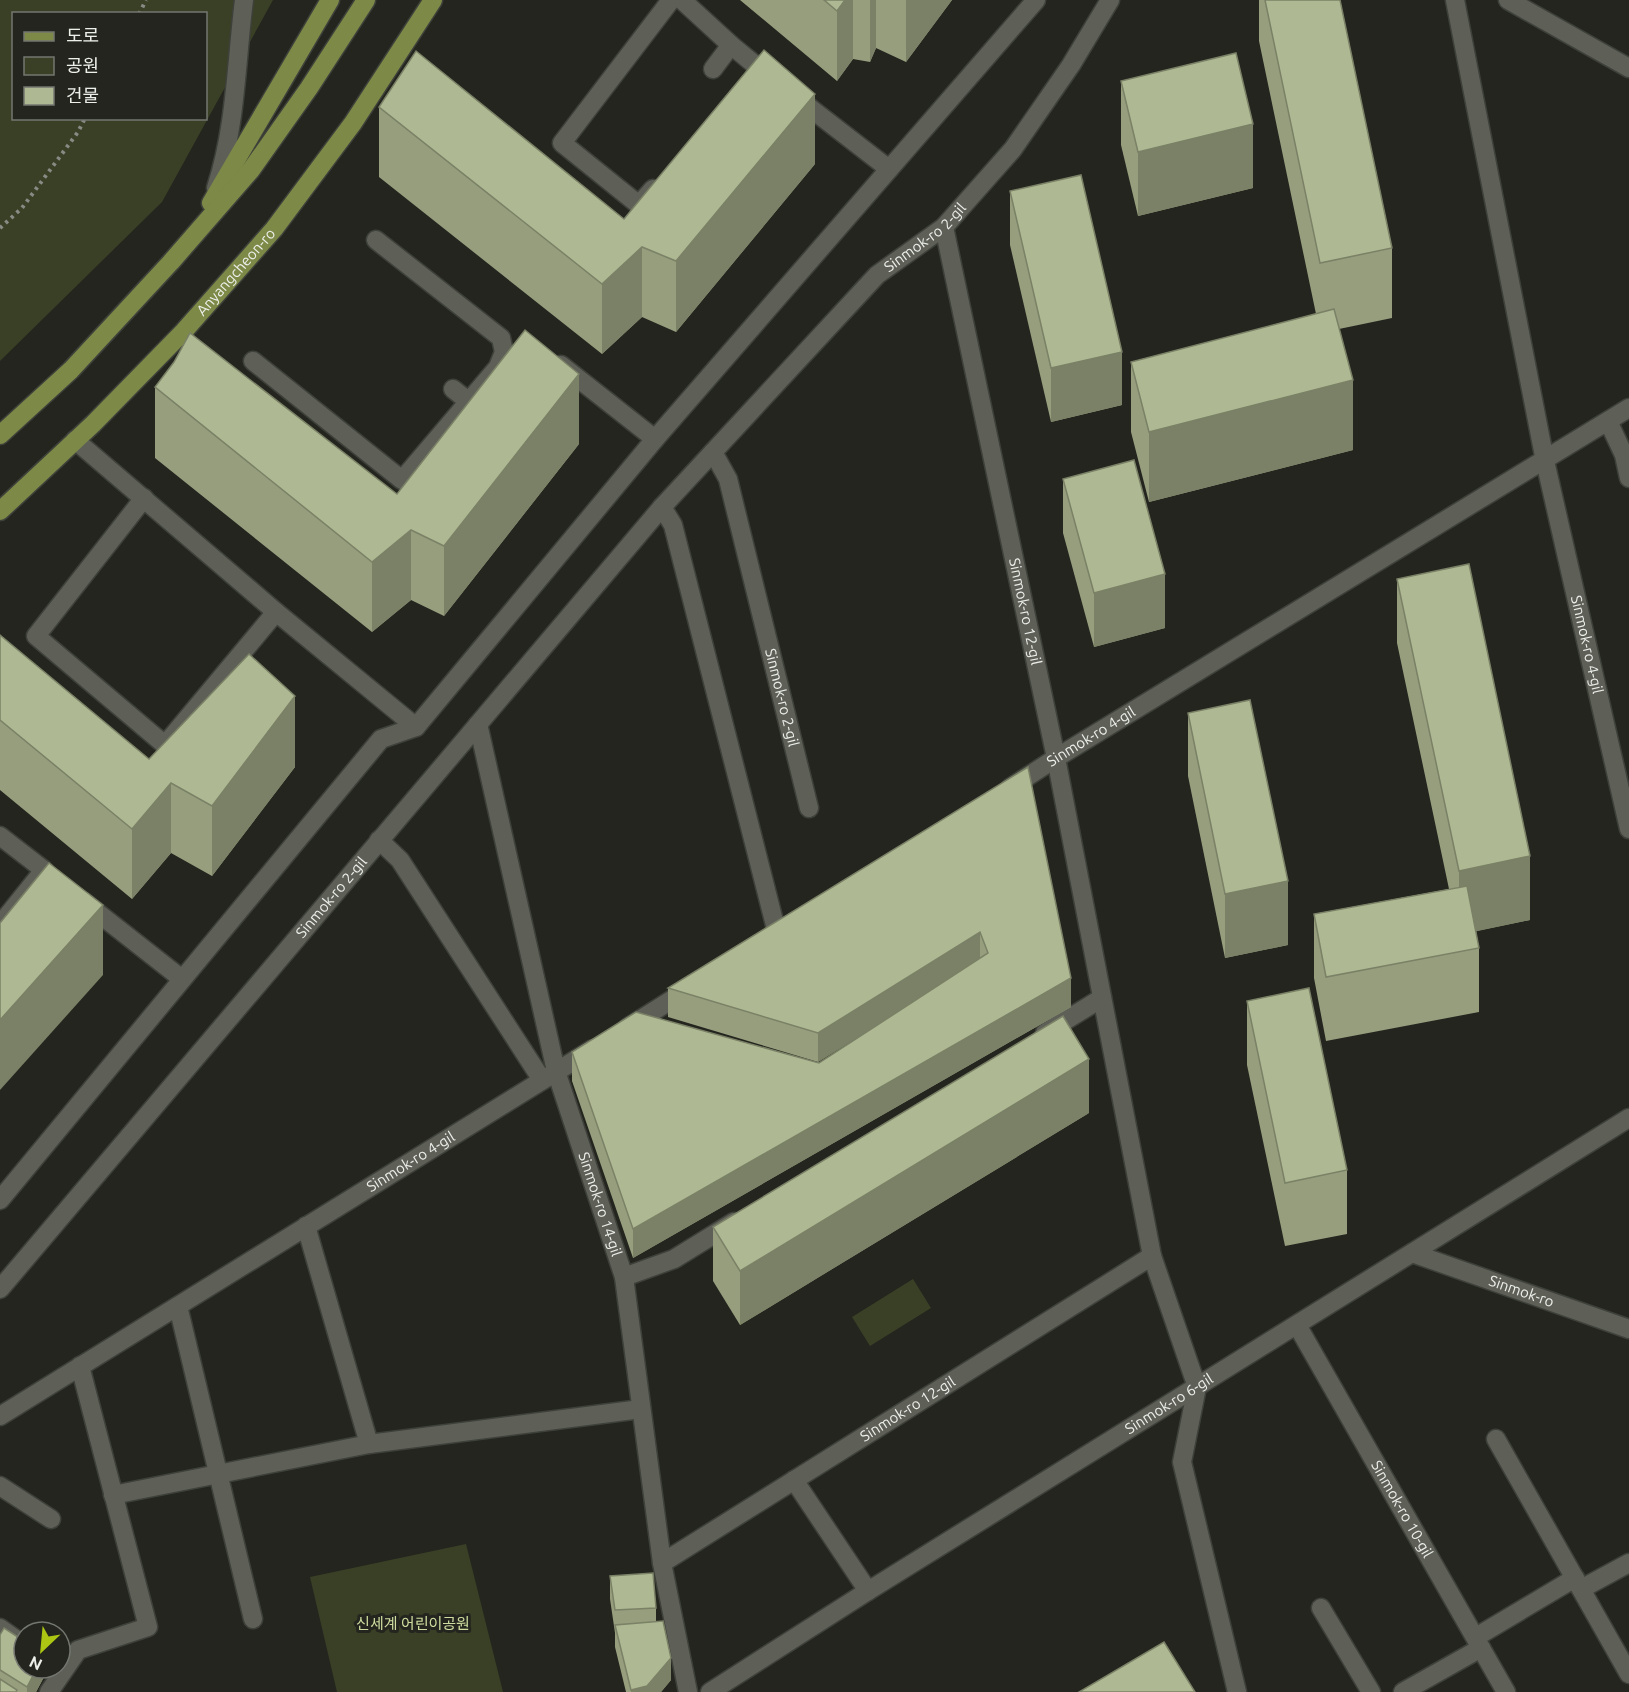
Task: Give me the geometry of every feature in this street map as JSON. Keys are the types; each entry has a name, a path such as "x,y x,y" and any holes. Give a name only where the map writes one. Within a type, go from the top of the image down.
{"main road":[{"path":"186,244 330,0"},
{"path":"0,435 71,370 250,170 309,88 366,0"},
{"name":"Anyangcheon-ro","path":"0,511 184,331 274,229 353,123 433,0"}],"street":[{"path":"210,205 220,174 234,112 238,44 244,0"},
{"path":"661,179 639,206 562,143 671,0"},
{"path":"682,0 731,45 753,71 889,169"},
{"path":"0,1200 381,739 417,727 655,439 1036,0"},
{"name":"Sinmok-ro 2-gil","path":"0,1289 662,507 878,275 944,227 1013,149 1071,65 1110,0"},
{"path":"1455,0 1545,460"},
{"path":"1508,0 1629,68"},
{"path":"713,69 731,45"},
{"name":"Sinmok-ro 12-gil","path":"944,227 1056,758 1152,1256 1197,1387"},
{"path":"253,362 402,480 498,367 504,352 501,338 376,240"},
{"path":"504,352 524,347"},
{"path":"543,352 655,439"},
{"path":"453,389 468,401"},
{"name":"Sinmok-ro 4-gil","path":"997,797 1056,758 1629,408"},
{"path":"1608,421 1624,455 1629,478"},
{"path":"75,440 276,612 417,727"},
{"name":"Sinmok-ro 2-gil","path":"713,452 728,478 809,808"},
{"name":"Sinmok-ro 4-gil","path":"1545,460 1629,829"},
{"path":"144,498 115,547 36,636 165,745 276,612"},
{"path":"662,507 673,525 777,933"},
{"name":"Sinmok-ro 14-gil","path":"478,724 549,1075 624,1277 662,1563 688,1692"},
{"path":"0,836 182,979"},
{"path":"379,840 400,860 549,1075"},
{"path":"0,925 44,870"},
{"path":"758,945 798,921"},
{"name":"Sinmok-ro 4-gil","path":"0,1416 700,982"},
{"path":"1033,1040 1102,998"},
{"path":"643,1018 665,1025"},
{"name":"Sinmok-ro 6-gil","path":"710,1692 868,1591 1629,1118"},
{"path":"624,1277 674,1259 736,1228 753,1211"},
{"path":"306,1226 369,1444"},
{"name":"Sinmok-ro","path":"1412,1253 1629,1329"},
{"name":"Sinmok-ro 12-gil","path":"662,1563 1152,1256"},
{"path":"178,1306 253,1619"},
{"name":"Sinmok-ro 10-gil","path":"1297,1325 1506,1692"},
{"path":"72,1657 78,1650 148,1627 80,1366"},
{"path":"1197,1387 1182,1462 1237,1692"},
{"path":"113,1494 369,1444 641,1409"},
{"path":"1496,1439 1629,1674"},
{"path":"794,1480 868,1591"},
{"path":"0,1486 51,1519"},
{"path":"1403,1692 1578,1584 1629,1563"},
{"path":"1321,1608 1371,1692"}],"path":[{"path":"0,228 22,208 78,132 84,120"}],"green space":[{"path":"0,0 273,0 162,202 0,361"},
{"path":"913,1279 931,1308 870,1346 852,1317"},
{"name":"신세계 어린이공원","path":"466,1544 503,1692 337,1692 310,1577"}],"building":[{"path":"824,0 845,0 837,11"},
{"path":"1265,0 1340,0 1392,248 1320,263"},
{"path":"764,50 815,94 676,261 642,247 602,284 379,107 416,51 624,219"},
{"path":"1236,53 1253,124 1138,152 1121,81"},
{"path":"1081,175 1122,352 1051,368 1010,191"},
{"path":"1334,309 1353,380 1149,432 1131,362"},
{"path":"525,330 579,374 444,546 411,530 372,562 155,387 174,362 190,333 397,494"},
{"path":"1134,460 1165,574 1094,593 1063,479"},
{"path":"1469,564 1530,856 1459,871 1397,579"},
{"path":"0,635 149,759 249,654 295,696 212,806 171,783 132,829 0,720"},
{"path":"1250,700 1288,881 1225,894 1188,713"},
{"path":"1028,767 1071,978 633,1229 572,1052 636,1012 819,1063 988,953 980,932 818,1033 668,988"},
{"path":"49,863 103,905 0,1020 0,923"},
{"path":"1467,886 1479,948 1326,977 1314,914"},
{"path":"1309,988 1347,1170 1285,1183 1247,1001"},
{"path":"1063,1016 1089,1059 740,1271 713,1227"},
{"path":"653,1573 656,1608 615,1610 610,1576"},
{"path":"663,1621 671,1658 647,1686 631,1690 615,1625"},
{"path":"4,1628 12,1633 12,1678 0,1670 0,1635"},
{"path":"1164,1642 1195,1692 1079,1692"},
{"path":"0,1679 17,1690 16,1692 0,1692"},
{"path":"16,1680 31,1680 27,1687"}]}
